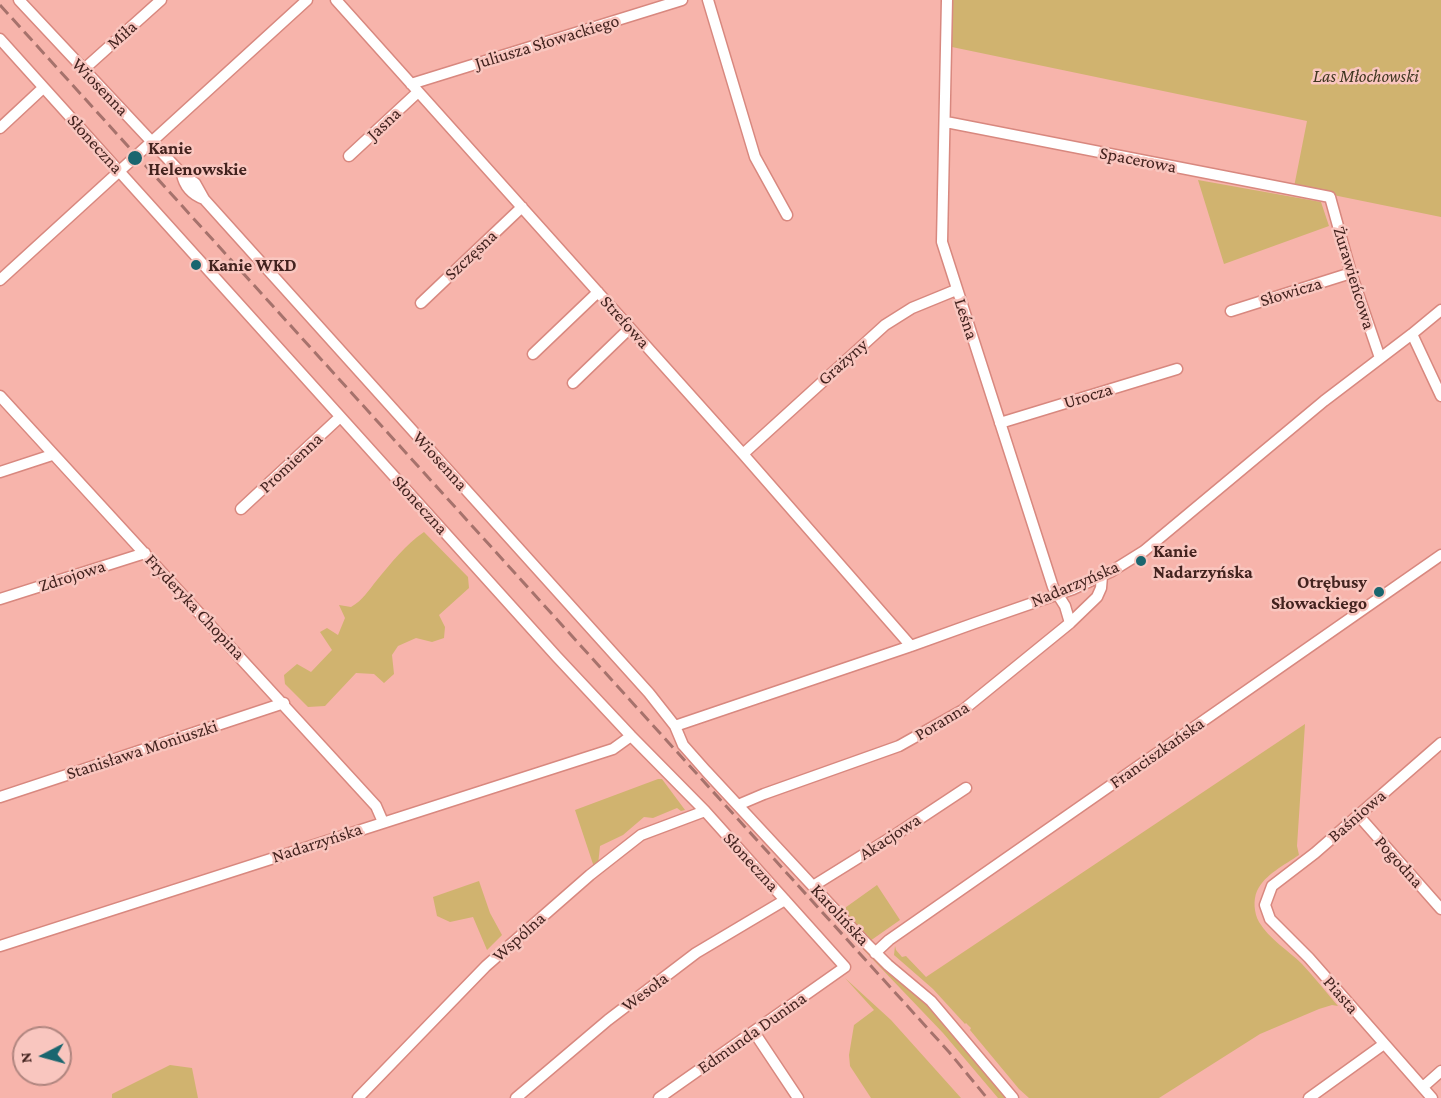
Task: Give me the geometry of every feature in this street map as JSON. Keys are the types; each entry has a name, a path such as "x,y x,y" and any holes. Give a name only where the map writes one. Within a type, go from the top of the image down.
{"street":[{"name":"Wiosenna","path":"19,0 182,174 190,191 204,199 650,693 675,726"},
{"name":"Miła","path":"83,70 161,0"},
{"path":"0,280 307,0"},
{"name":"Strefowa","path":"336,0 743,454 911,646"},
{"name":"Juliusza Słowackiego","path":"415,88 682,0"},
{"path":"708,0 754,156 787,214"},
{"name":"Leśna","path":"947,0 942,238 956,290 1057,595 1065,606 1070,623"},
{"name":"Słoneczna","path":"0,39 340,417 631,736 705,811 845,967"},
{"path":"0,128 43,87"},
{"name":"Jasna","path":"349,156 415,88"},
{"name":"Spacerowa","path":"946,122 1330,197"},
{"name":"Żurawieńcowa","path":"1330,197 1351,273 1380,358"},
{"name":"Szczęsna","path":"421,303 522,207"},
{"name":"Słowicza","path":"1231,311 1351,273"},
{"name":"Grażyny","path":"743,454 885,325 912,308 956,290"},
{"path":"533,354 598,292"},
{"name":"Nadarzyńska","path":"675,726 1057,595 1102,576 1144,551 1255,457 1441,310"},
{"path":"573,383 630,328"},
{"path":"1412,334 1441,396"},
{"name":"Urocza","path":"1000,423 1177,369"},
{"name":"Fryderyka Chopina","path":"0,396 52,455 284,703 376,806 383,822"},
{"name":"Promienna","path":"242,509 340,417"},
{"path":"0,472 52,455"},
{"name":"Zdrojowa","path":"0,599 145,553"},
{"name":"Franciszkańska","path":"875,952 1441,555"},
{"name":"Poranna","path":"738,805 899,746 963,710 1070,623 1097,597 1101,588 1102,576"},
{"name":"Stanisława Moniuszki","path":"0,797 284,703"},
{"name":"Karolińska","path":"675,726 683,745 875,952 931,1001 1013,1098"},
{"name":"Nadarzyńska","path":"0,946 613,749 631,736"},
{"name":"Baśniowa","path":"1271,888 1315,853 1441,743"},
{"name":"Akacjowa","path":"813,886 966,788"},
{"name":"Wspólna","path":"358,1098 486,966 590,875 642,835 705,811"},
{"name":"Pogodna","path":"1358,815 1441,909"},
{"name":"Piasta","path":"1271,888 1264,905 1270,919 1309,958 1432,1098"},
{"name":"Wesoła","path":"516,1098 530,1094 608,1020 696,953 785,900"},
{"name":"Edmunda Dunina","path":"659,1098 845,967"},
{"path":"754,1032 798,1098"},
{"path":"1309,1098 1383,1044"},
{"path":"1423,1087 1441,1071"}],"green space":[{"name":"Las Młochowski","path":"951,0 1441,0 1441,217 1294,187 1307,121 952,47"},
{"path":"1198,180 1321,202 1329,226 1224,264"},
{"path":"424,532 468,577 469,588 439,615 445,627 444,638 432,642 416,638 398,646 392,655 394,674 384,683 374,674 356,673 325,706 308,707 285,684 284,675 297,664 311,672 332,650 320,632 327,628 338,635 345,618 339,605 351,607 359,601 399,554"},
{"path":"1305,724 1297,846 1299,855 1265,880 1257,891 1255,906 1257,918 1263,928 1302,964 1338,1006 1332,1005 1319,1009 1260,1034 1159,1098 1029,1098 970,1030 971,1028 933,989 894,955 895,946 902,957 906,956 926,977"},
{"path":"662,779 685,810 681,811 677,808 653,818 644,817 623,835 600,846 598,865 594,867 575,810"},
{"path":"479,881 490,913 502,935 487,950 473,917 450,922 437,916 433,897"},
{"path":"877,885 900,920 870,941 842,910"},
{"path":"860,942 935,1012 1007,1098 998,1098 943,1033 858,944"},
{"path":"845,978 891,1020 961,1098 871,1098 850,1066 849,1055 854,1025 874,1010"},
{"path":"170,1065 192,1068 198,1098 112,1098 112,1094"}],"railway":[{"path":"0,5 949,1052 987,1098"}],"place":[{"name":"Kanie Helenowskie","path":"135,158"},
{"name":"Kanie WKD","path":"196,265"},
{"name":"Kanie Nadarzyńska","path":"1141,561"},
{"name":"Otrębusy Słowackiego","path":"1379,592"}]}
